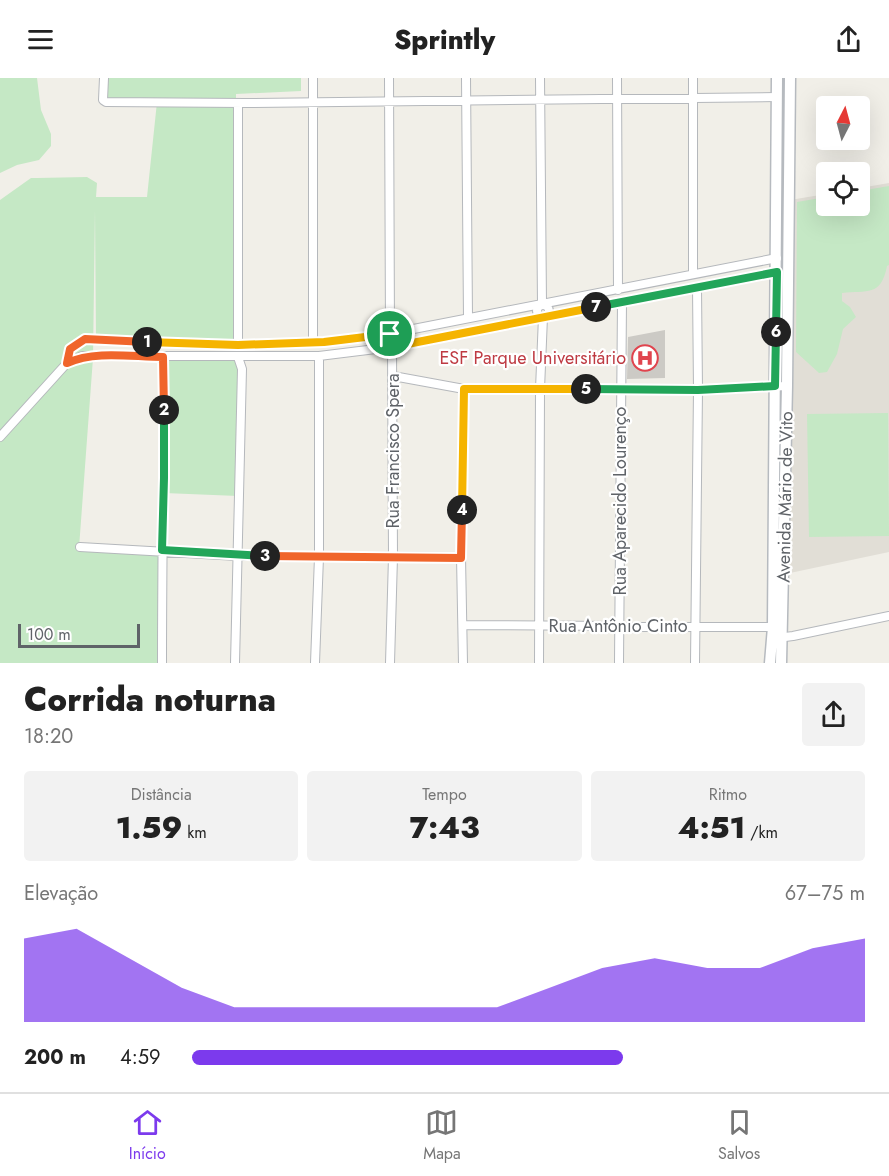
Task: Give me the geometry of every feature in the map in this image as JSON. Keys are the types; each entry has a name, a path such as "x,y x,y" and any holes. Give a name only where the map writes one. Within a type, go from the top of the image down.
{"main road":[{"name":"Avenida Mário de Vito","path":"770,663 777,632 787,386 777,258 777,78"},
{"name":"Avenida Mário de Vito","path":"781,663 777,632 775,386 790,78"}],"street":[{"path":"104,78 103,100 106,102 238,103 777,97"},
{"path":"313,78 313,343"},
{"path":"389,78 390,334"},
{"path":"466,78 468,318"},
{"path":"540,78 542,304"},
{"path":"617,78 618,290"},
{"path":"693,78 693,274"},
{"path":"235,663 242,369 233,350 238,345 238,103"},
{"path":"67,363 70,349 85,339 238,345 313,343 390,334 777,258"},
{"path":"0,437 67,363 82,356 319,357 392,347 697,288 780,278"},
{"path":"695,663 697,288"},
{"name":"Rua Aparecido Lourenço","path":"619,663 622,302"},
{"path":"542,304 549,309 548,314 543,317"},
{"path":"539,663 540,389 543,317"},
{"name":"Rua Francisco Spera","path":"390,334 385,338 385,343 392,347 393,376 393,557 390,663"},
{"path":"162,663 163,357"},
{"path":"315,663 319,558 319,357"},
{"path":"393,376 464,389 698,390 787,386"},
{"path":"463,663 461,558 464,389"},
{"path":"80,547 237,556 461,558"},
{"name":"Rua Antônio Cinto","path":"463,625 696,626 777,632 889,616"}],"shaded area":[{"path":"889,183 889,552 790,573 790,200 816,196 816,216 870,216 870,186"}],"green space":[{"path":"0,78 37,78 41,110 51,134 51,146 39,160 17,165 0,173"},
{"path":"106,78 301,78 301,91 236,94 235,344 96,339 95,210 93,358 79,548 161,553 161,663 0,663 0,200 31,178 87,177 97,183 96,197 147,197 157,102 105,100"},
{"path":"889,186 889,265 881,283 872,290 842,293 842,301 850,307 856,317 843,329 837,354 827,372 819,373 796,352 797,202 816,199 816,216 870,216 870,189"},
{"path":"236,356 242,369 238,496 164,493 163,357"},
{"path":"888,413 889,536 809,537 807,414"}],"building":[{"name":"ESF Parque Universitário","path":"665,330 665,378 627,379 628,337"}],"place":[{"name":"ESF Parque Universitário","path":"645,358"}],"route":[{"path":"777,272 775,386 698,390 484,387 464,389 461,558 237,556 162,550 163,357 82,356 67,363 70,349 85,339 238,345 324,342 390,334 396,336 398,340 396,346 392,347 777,272"}]}
